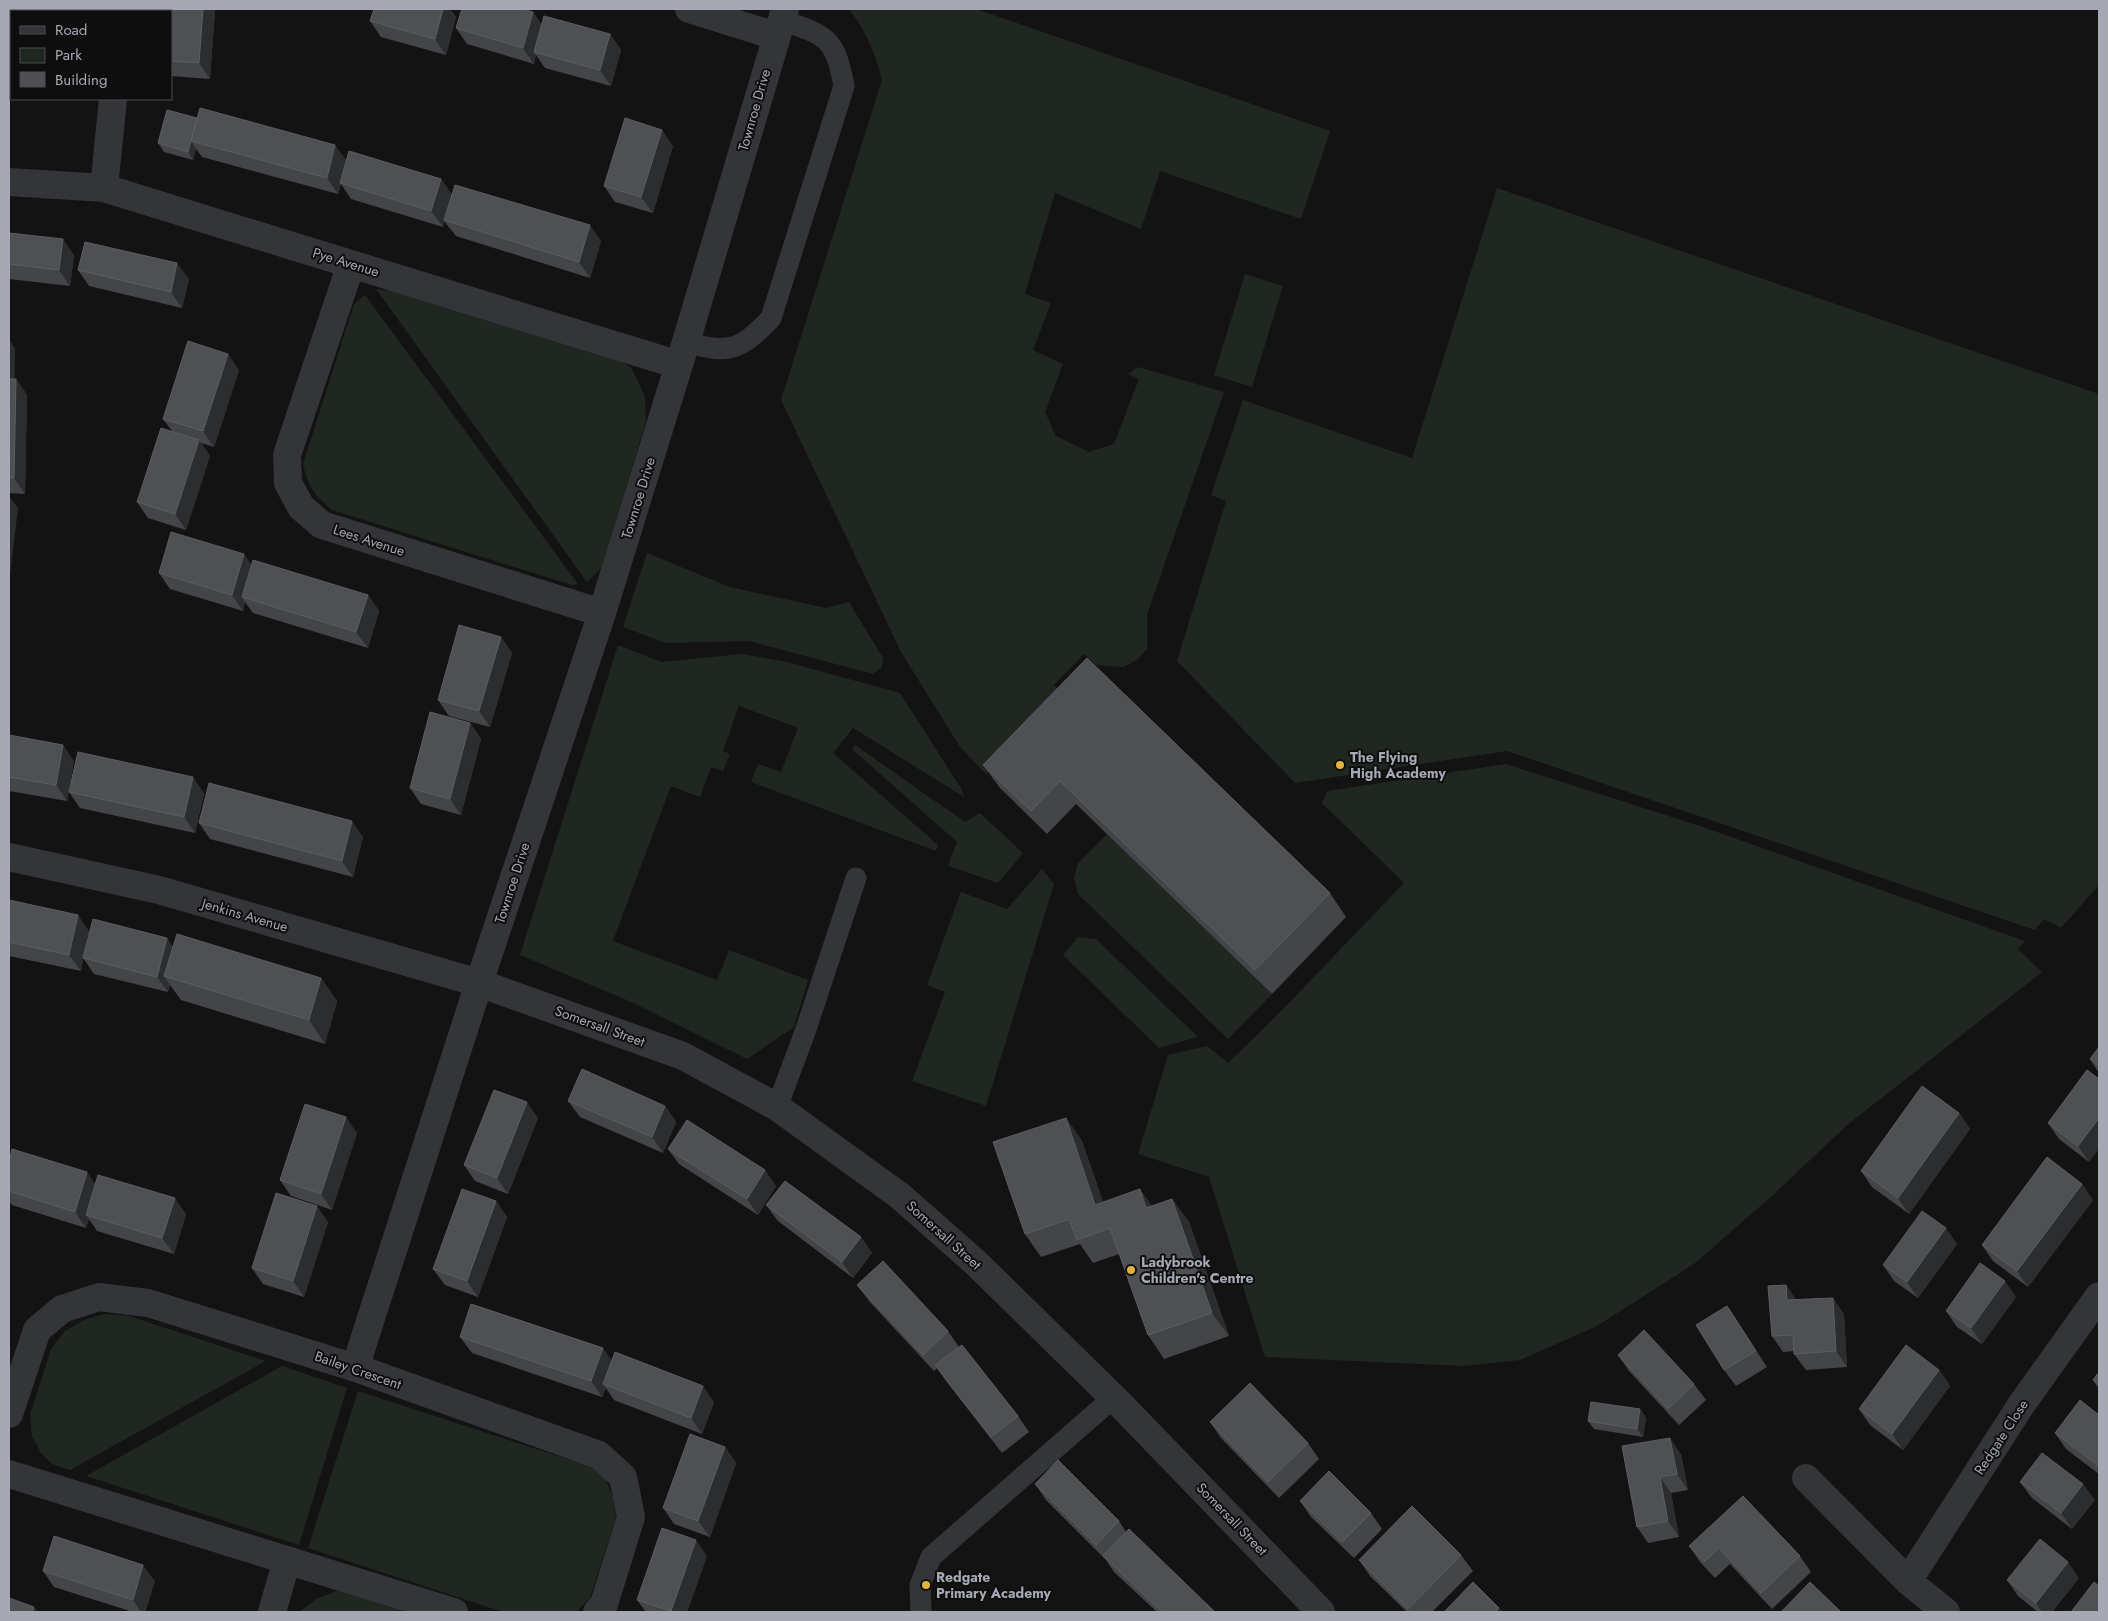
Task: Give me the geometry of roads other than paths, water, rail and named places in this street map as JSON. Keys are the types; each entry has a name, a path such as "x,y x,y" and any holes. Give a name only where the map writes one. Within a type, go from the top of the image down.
{"street":[{"path":"689,9 780,22"},
{"name":"Townroe Drive","path":"355,1368 479,983 602,614 682,354 780,22"},
{"path":"104,188 113,100"},
{"name":"Pye Avenue","path":"9,182 104,188 351,264 682,354"},
{"name":"Lees Avenue","path":"351,264 287,455 288,483 301,507 322,525 602,614"},
{"name":"Jenkins Avenue","path":"9,857 159,890 479,983"},
{"name":"Somersall Street","path":"479,983 683,1056 777,1107 900,1196 976,1263 1113,1398 1321,1612"},
{"name":"Redgate Close","path":"1908,1581 2021,1406 2099,1296"},
{"name":"Bailey Crescent","path":"9,1414 37,1330 62,1309 99,1297 148,1303 355,1368 598,1455 622,1477 631,1516 604,1604 597,1612"},
{"path":"9,1474 454,1612"},
{"path":"1806,1478 1908,1581 1946,1612"},
{"path":"272,1612 287,1560"}],"lane":[{"path":"682,354 745,344 771,318 844,86 840,62 831,46 816,32 780,22"},
{"path":"777,1107 805,1032 856,878"},
{"path":"921,1612 920,1585 931,1558 1113,1398"}],"place":[{"name":"The Flying High Academy","path":"1340,765"},
{"name":"Ladybrook Children's Centre","path":"1131,1270"},
{"name":"Redgate Primary Academy","path":"926,1585"}]}
